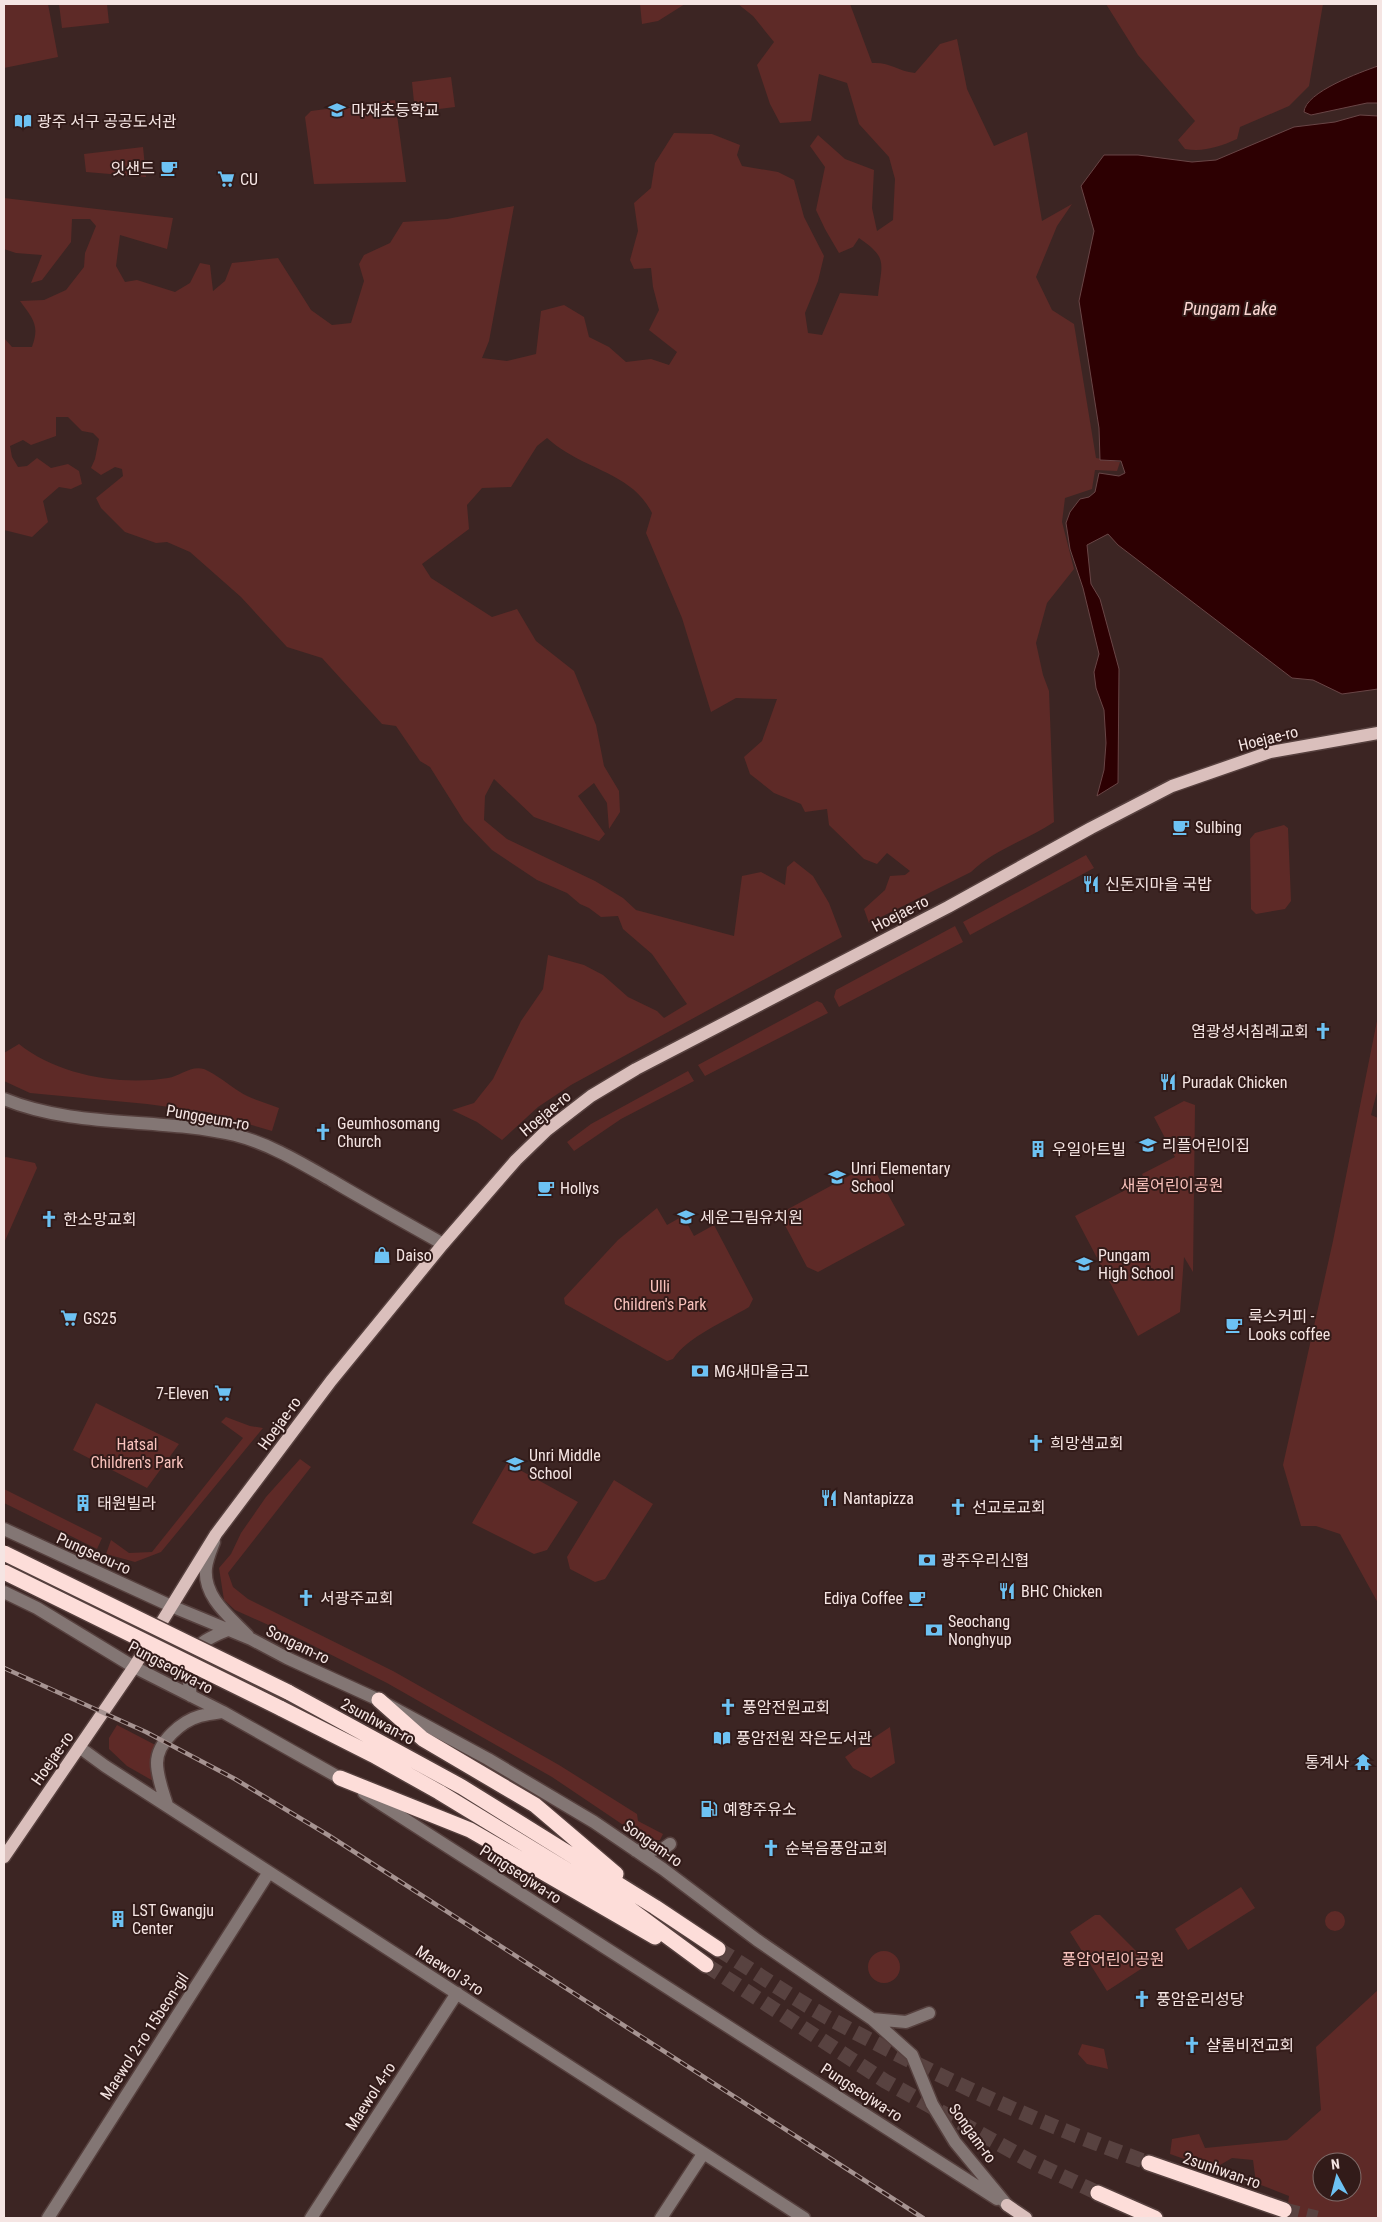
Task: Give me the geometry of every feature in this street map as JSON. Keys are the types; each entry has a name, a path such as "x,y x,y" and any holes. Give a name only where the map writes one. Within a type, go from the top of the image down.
{"highway":[{"name":"2sunhwan-ro","path":"4,1553 288,1692 462,1787 655,1907 718,1950"},
{"name":"2sunhwan-ro","path":"4,1572 373,1755 439,1792 626,1906 706,1965 470,1830 340,1778"},
{"path":"379,1700 423,1739 536,1805 655,1907"},
{"name":"2sunhwan-ro","path":"1149,2163 1284,2210"},
{"path":"1098,2193 1155,2218"}],"main road":[{"name":"Hoejae-ro","path":"4,1857 134,1667 216,1534 331,1381 443,1244 516,1160 548,1130 591,1096 636,1069 948,906 1172,786 1270,752 1378,733"},
{"name":"Songam-ro","path":"1007,2205 1026,2218"}],"street":[{"name":"Punggeum-ro","path":"4,1099 61,1116 172,1125 236,1136 284,1154 443,1244"},
{"name":"Pungseou-ro","path":"4,1529 171,1606"},
{"path":"216,1534 206,1568 209,1590 217,1604 251,1639"},
{"name":"Pungseojwa-ro","path":"4,1592 36,1608 134,1667 224,1712 340,1778 1007,2205"},
{"name":"Songam-ro","path":"171,1606 251,1639 287,1658 379,1700 488,1759 594,1822 757,1940 872,2019 912,2055 932,2104 955,2142 1007,2205"},
{"path":"191,1696 187,1670 194,1653 208,1638 228,1630"},
{"path":"167,1805 157,1764 162,1746 180,1726 192,1719 224,1712"},
{"name":"Maewol 3-ro","path":"79,1747 702,2154 804,2218"},
{"path":"636,1851 663,1849 670,1844"},
{"name":"Maewol 2-ro 15beon-gil","path":"48,2218 269,1872"},
{"name":"Maewol 4-ro","path":"311,2218 457,1993"},
{"path":"872,2019 906,2022 929,2013"},
{"path":"661,2218 702,2154"}],"green space":[{"path":"4,4 48,4 58,57 4,68"},
{"path":"59,4 107,4 109,23 62,28"},
{"path":"640,4 685,4 658,21 642,24"},
{"path":"738,4 850,4 872,63 884,64 915,73 940,44 957,39 967,89 994,146 1027,132 1042,221 1072,204 1057,226 1036,277 1052,310 1074,324 1096,458 1120,462 1117,471 1095,470 1092,489 1065,498 1062,522 1074,569 1047,603 1036,643 1043,675 1049,691 1054,822 990,857 971,872 869,923 864,909 885,890 890,876 905,875 910,871 887,853 877,864 864,859 829,825 827,809 805,812 801,804 774,793 750,774 744,757 762,741 777,699 736,698 711,712 682,618 646,533 652,513 645,501 625,483 578,459 547,438 537,446 511,487 482,488 467,505 469,529 422,564 431,578 492,617 517,609 536,641 574,671 596,725 604,766 619,791 620,812 609,829 607,803 594,783 578,796 605,834 599,841 534,817 494,779 485,796 484,820 507,839 595,881 623,898 636,910 734,936 742,876 761,872 785,885 787,867 794,861 813,876 829,903 842,937 571,1085 538,1107 502,1140 477,1122 452,1110 474,1103 493,1079 521,1021 543,989 548,955 584,965 603,975 628,997 657,1011 664,1018 687,1004 652,954 623,929 618,916 601,917 567,893 537,880 492,850 464,821 430,767 420,761 396,726 382,724 322,658 287,647 241,597 190,552 167,542 156,543 125,532 101,508 96,498 123,476 122,469 115,467 101,475 91,468 99,439 93,433 82,431 68,417 56,417 56,436 31,445 23,440 10,446 12,457 18,467 27,466 37,458 51,468 68,464 79,471 82,484 71,489 59,487 43,501 48,522 32,537 4,530 4,338 12,347 32,347 35,333 34,322 20,301 44,300 66,290 84,267 85,253 96,226 90,219 72,219 71,242 42,280 31,283 42,255 16,253 4,249 4,198 173,218 167,249 120,235 116,266 125,282 137,280 175,292 190,283 200,263 210,265 213,291 225,281 232,263 278,258 311,310 332,325 351,323 364,281 359,264 364,255 390,243 403,222 447,219 514,206 489,341 482,358 507,361 536,354 541,311 564,305 584,317 589,337 609,347 626,362 651,359 669,365 677,352 649,330 659,310 653,287 651,268 634,269 630,260 638,231 634,203 651,188 655,163 674,133 712,134 740,145 737,155 742,166 778,172 794,180 804,217 824,256 818,281 805,313 808,333 822,335 840,293 878,296 881,262 875,251 859,238 853,247 839,253 816,210 825,167 810,146 818,135 845,159 874,170 872,208 877,231 893,220 895,179 889,157 859,124 847,83 819,74 811,121 780,123 770,104 757,65 774,42 753,16"},
{"path":"1106,4 1323,4 1309,86 1289,106 1240,127 1237,139 1211,148 1199,150 1185,149 1178,140 1195,121 1138,55"},
{"path":"451,77 455,107 415,112 412,82"},
{"path":"395,100 406,182 314,184 305,117 311,111"},
{"path":"143,147 146,177 86,172 84,154"},
{"path":"1284,825 1288,828 1291,901 1285,909 1256,914 1251,909 1250,839 1255,833"},
{"path":"1086,855 1094,868 970,935 963,922"},
{"path":"955,926 963,942 839,1007 834,997 836,990"},
{"path":"817,1001 822,1003 828,1013 705,1076 698,1065"},
{"path":"1378,1016 1378,1088 1371,1115 1378,1118 1378,1603 1340,1534 1316,1526 1301,1526 1283,1465 1333,1241"},
{"path":"19,1044 34,1055 52,1064 90,1076 110,1079 149,1080 168,1078 195,1068 204,1069 244,1094 279,1108 272,1131 207,1112 147,1104 30,1093 4,1081 4,1053"},
{"path":"688,1071 694,1081 621,1119 574,1151 567,1142 591,1124"},
{"name":"새롬어린이공원","path":"1184,1101 1195,1105 1193,1272 1184,1257 1180,1312 1138,1336 1075,1216 1145,1180 1142,1174 1175,1157 1154,1117"},
{"path":"4,1158 35,1163 37,1168 4,1243"},
{"path":"871,1164 905,1225 818,1272 807,1267 779,1214"},
{"name":"Ulli Children's Park","path":"657,1208 667,1225 683,1216 694,1236 714,1225 753,1299 749,1307 697,1337 679,1351 673,1359 667,1361 565,1304 564,1298 618,1240"},
{"name":"Hatsal Children's Park","path":"96,1403 179,1444 147,1488 73,1450"},
{"path":"226,1417 250,1426 263,1428 161,1552 135,1562 106,1554 111,1540 129,1553 152,1552 243,1438 221,1422"},
{"path":"300,1459 311,1467 228,1573 233,1587 248,1599 393,1671 559,1765 637,1814 638,1821 663,1834 660,1840 647,1841 552,1777 387,1683 302,1640 235,1610 224,1600 219,1568 231,1554 241,1533 266,1497"},
{"path":"507,1463 578,1502 547,1550 534,1554 472,1523"},
{"path":"614,1480 653,1504 605,1579 595,1582 570,1569 567,1557"},
{"path":"4,1489 102,1538 97,1549 4,1503"},
{"path":"117,1725 165,1750 155,1782 127,1766 109,1749 109,1738"},
{"path":"890,1727 895,1763 871,1778 853,1768 845,1757"},
{"path":"1241,1887 1255,1908 1188,1950 1175,1929"},
{"path":"1335,1911 1342,1914 1345,1921 1342,1928 1335,1931 1328,1928 1325,1921 1328,1914"},
{"name":"풍암어린이공원","path":"1095,1915 1100,1915 1145,1960 1144,1967 1107,1991 1070,1932"},
{"path":"884,1951 895,1956 900,1967 895,1978 884,1983 873,1978 868,1967 873,1956"},
{"path":"1378,1990 1378,2218 1286,2218 1289,2196 1256,2183 1253,2160 1232,2158 1213,2169 1170,2154 1172,2139 1199,2134 1205,2148 1287,2140 1321,2110 1316,2047"},
{"path":"1082,2044 1104,2049 1108,2069 1087,2064 1078,2054"}],"water":[{"path":"1378,66 1378,103 1367,103 1311,115 1304,112 1307,105 1323,90"},
{"name":"Pungam Lake","path":"1360,115 1378,116 1378,689 1342,694 1313,680 1292,678 1118,545 1108,534 1087,545 1091,584 1100,599 1119,669 1118,783 1097,796 1104,770 1106,743 1104,710 1096,688 1094,672 1099,654 1083,588 1070,549 1066,523 1070,512 1080,499 1089,497 1095,492 1099,473 1119,476 1125,473 1121,461 1100,460 1099,428 1079,301 1094,231 1081,186 1104,155 1138,155 1192,162 1216,160 1294,127 1335,122"}],"tunnel":[{"path":"718,1949 825,2016 944,2077 1025,2114 1149,2163"},
{"path":"706,1965 885,2081 1030,2161 1098,2193"},
{"path":"1284,2210 1317,2218"}],"railway":[{"path":"4,1668 146,1732 235,1779 328,1835 923,2218"}],"place":[{"name":"마재초등학교","path":"337,110"},
{"name":"광주 서구 공공도서관","path":"23,121"},
{"name":"잇샌드","path":"169,168"},
{"name":"CU","path":"226,179"},
{"name":"Sulbing","path":"1181,827"},
{"name":"신돈지마을 국밥","path":"1091,884"},
{"name":"염광성서침례교회","path":"1323,1031"},
{"name":"Puradak Chicken","path":"1168,1082"},
{"name":"Geumhosomang Church","path":"323,1132"},
{"name":"리플어린이집","path":"1148,1145"},
{"name":"우일아트빌","path":"1038,1149"},
{"name":"Unri Elementary School","path":"837,1177"},
{"name":"Hollys","path":"546,1188"},
{"name":"세운그림유치원","path":"686,1217"},
{"name":"한소망교회","path":"49,1219"},
{"name":"Daiso","path":"382,1255"},
{"name":"Pungam High School","path":"1084,1264"},
{"name":"GS25","path":"69,1318"},
{"name":"룩스커피 - Looks coffee","path":"1234,1325"},
{"name":"MG새마을금고","path":"700,1371"},
{"name":"7-Eleven","path":"223,1393"},
{"name":"희망샘교회","path":"1036,1443"},
{"name":"Unri Middle School","path":"515,1464"},
{"name":"Nantapizza","path":"829,1498"},
{"name":"태원빌라","path":"83,1503"},
{"name":"선교로교회","path":"958,1507"},
{"name":"광주우리신협","path":"927,1560"},
{"name":"BHC Chicken","path":"1007,1591"},
{"name":"서광주교회","path":"306,1598"},
{"name":"Ediya Coffee","path":"917,1598"},
{"name":"Seochang Nonghyup","path":"934,1630"},
{"name":"풍암전원교회","path":"728,1707"},
{"name":"풍암전원 작은도서관","path":"722,1738"},
{"name":"통계사","path":"1363,1762"},
{"name":"예향주유소","path":"709,1809"},
{"name":"순복음풍암교회","path":"771,1848"},
{"name":"LST Gwangju Center","path":"118,1919"},
{"name":"풍암운리성당","path":"1142,1999"},
{"name":"샬롬비전교회","path":"1192,2045"}]}
